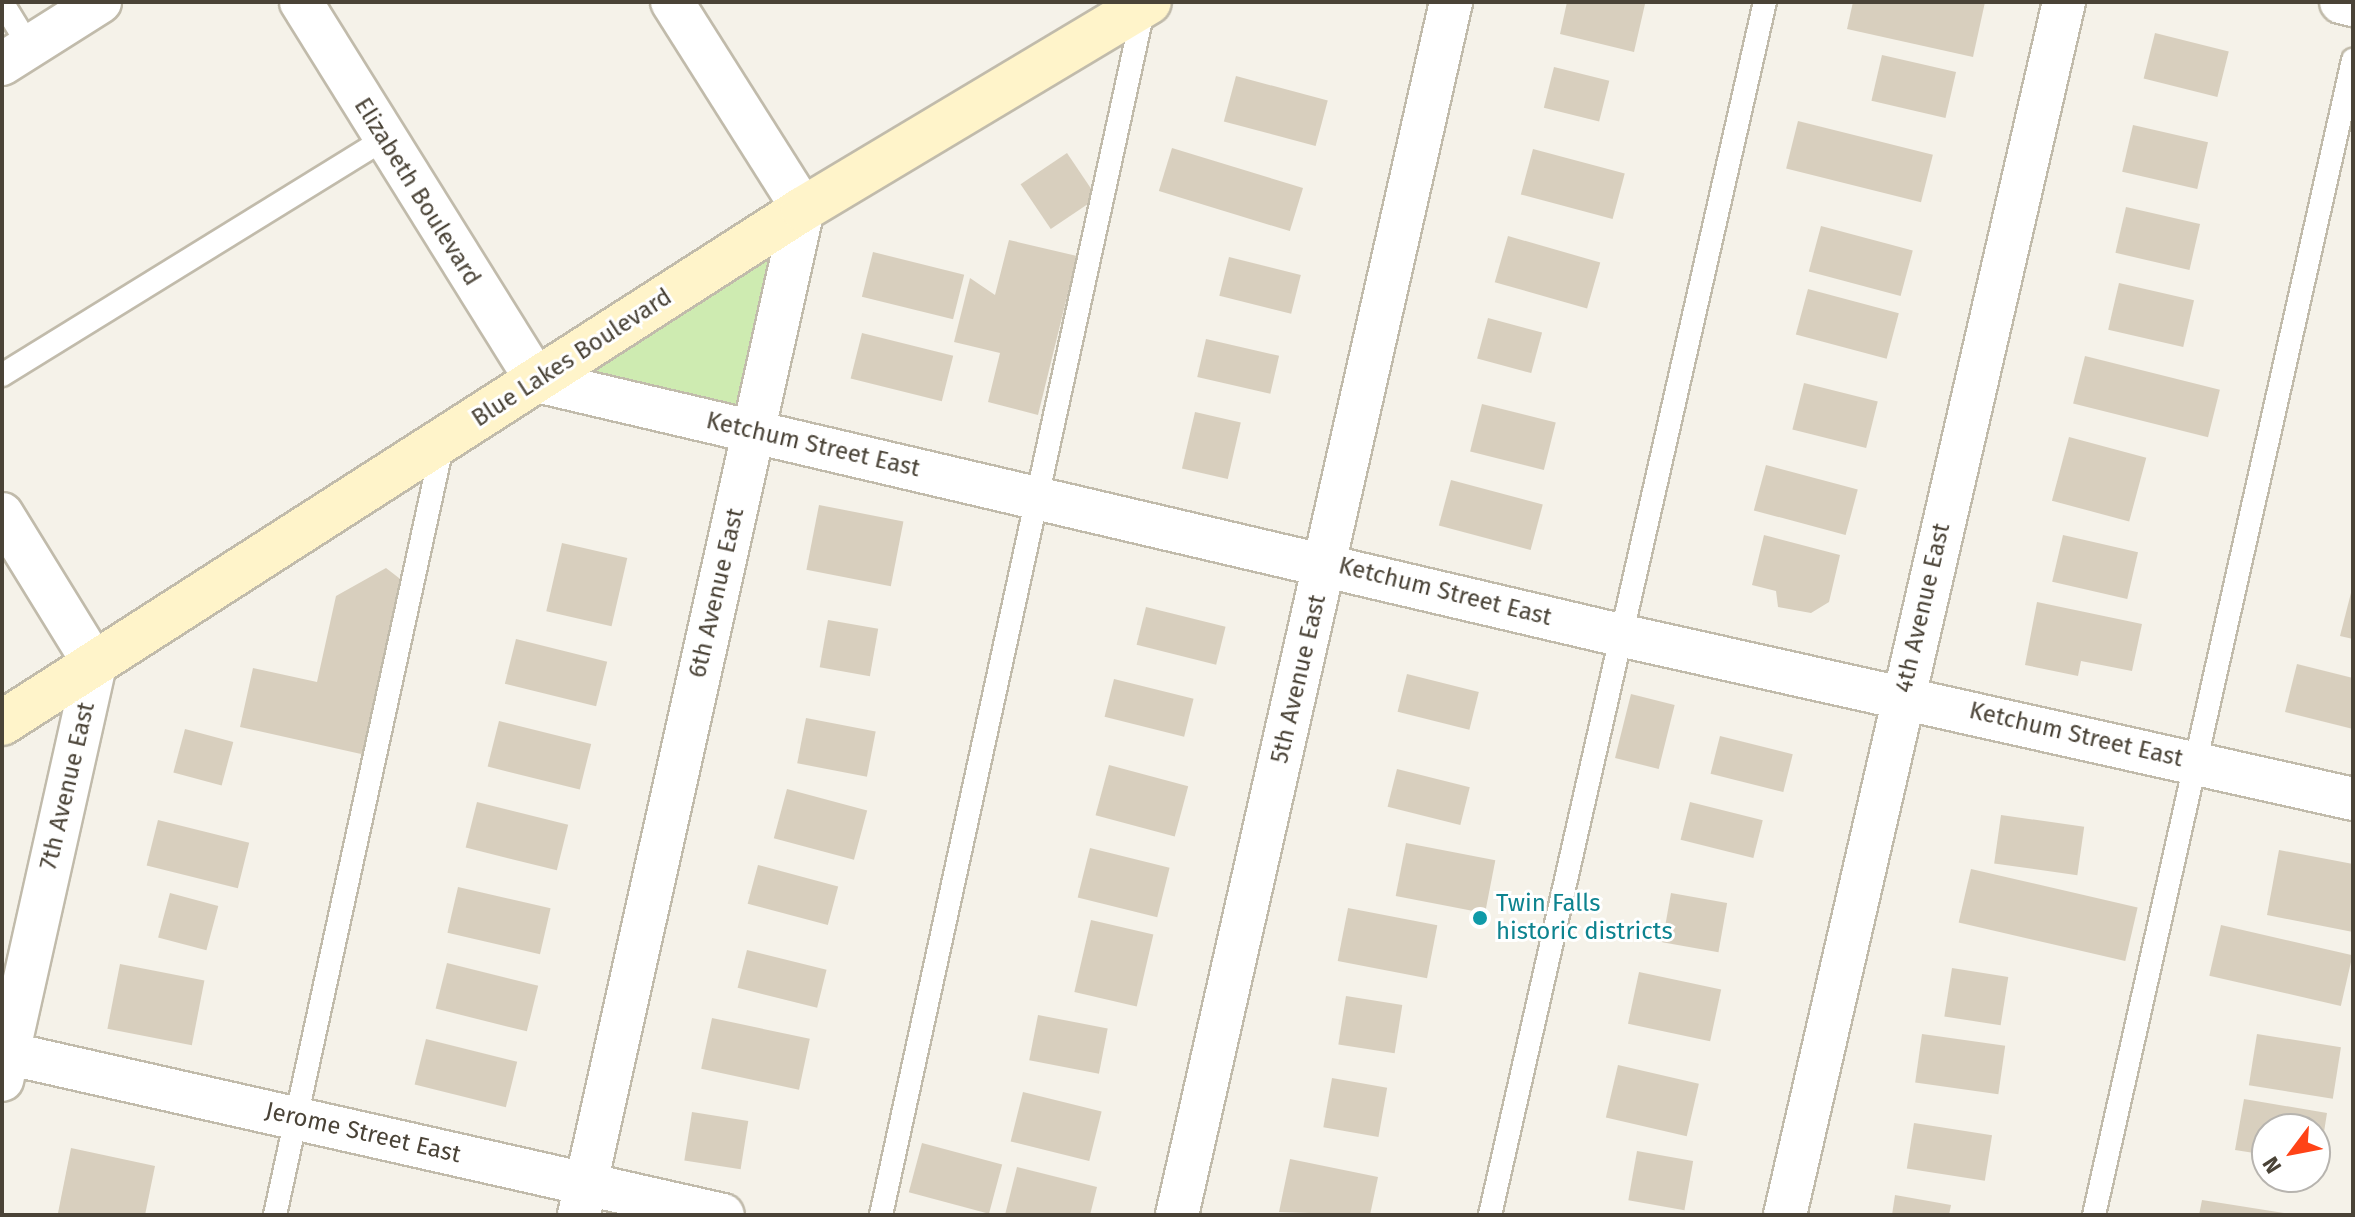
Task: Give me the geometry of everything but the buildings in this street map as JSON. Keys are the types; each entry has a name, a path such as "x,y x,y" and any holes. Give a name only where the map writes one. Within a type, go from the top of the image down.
{"main road":[{"name":"Blue Lakes Boulevard","path":"2,723 803,209 1147,4"}],"street":[{"path":"16,55 100,2"},
{"name":"Elizabeth Boulevard","path":"301,2 537,381"},
{"path":"672,2 803,209"},
{"name":"5th Avenue East","path":"1177,1215 1451,2"},
{"name":"4th Avenue East","path":"1785,1215 1902,695 2064,2"},
{"path":"2341,2 2353,5"},
{"name":"6th Avenue East","path":"582,1200 803,209"},
{"name":"Ketchum Street East","path":"537,381 1325,563 1624,636 1902,695 2353,799"},
{"path":"2,514 95,665"},
{"name":"7th Avenue East","path":"4,1062 95,665"},
{"name":"Jerome Street East","path":"4,1062 296,1117 582,1200 723,1215"}],"lane":[{"path":"2,2 16,55"},
{"path":"1490,1215 1624,636 1765,2"},
{"path":"881,1215 1147,4"},
{"path":"2094,1215 2353,60"},
{"path":"2,375 384,139"},
{"path":"275,1215 443,440"}],"green space":[{"path":"803,209 753,431 537,381"}],"place":[{"name":"Twin Falls historic districts","path":"1480,918"}]}
